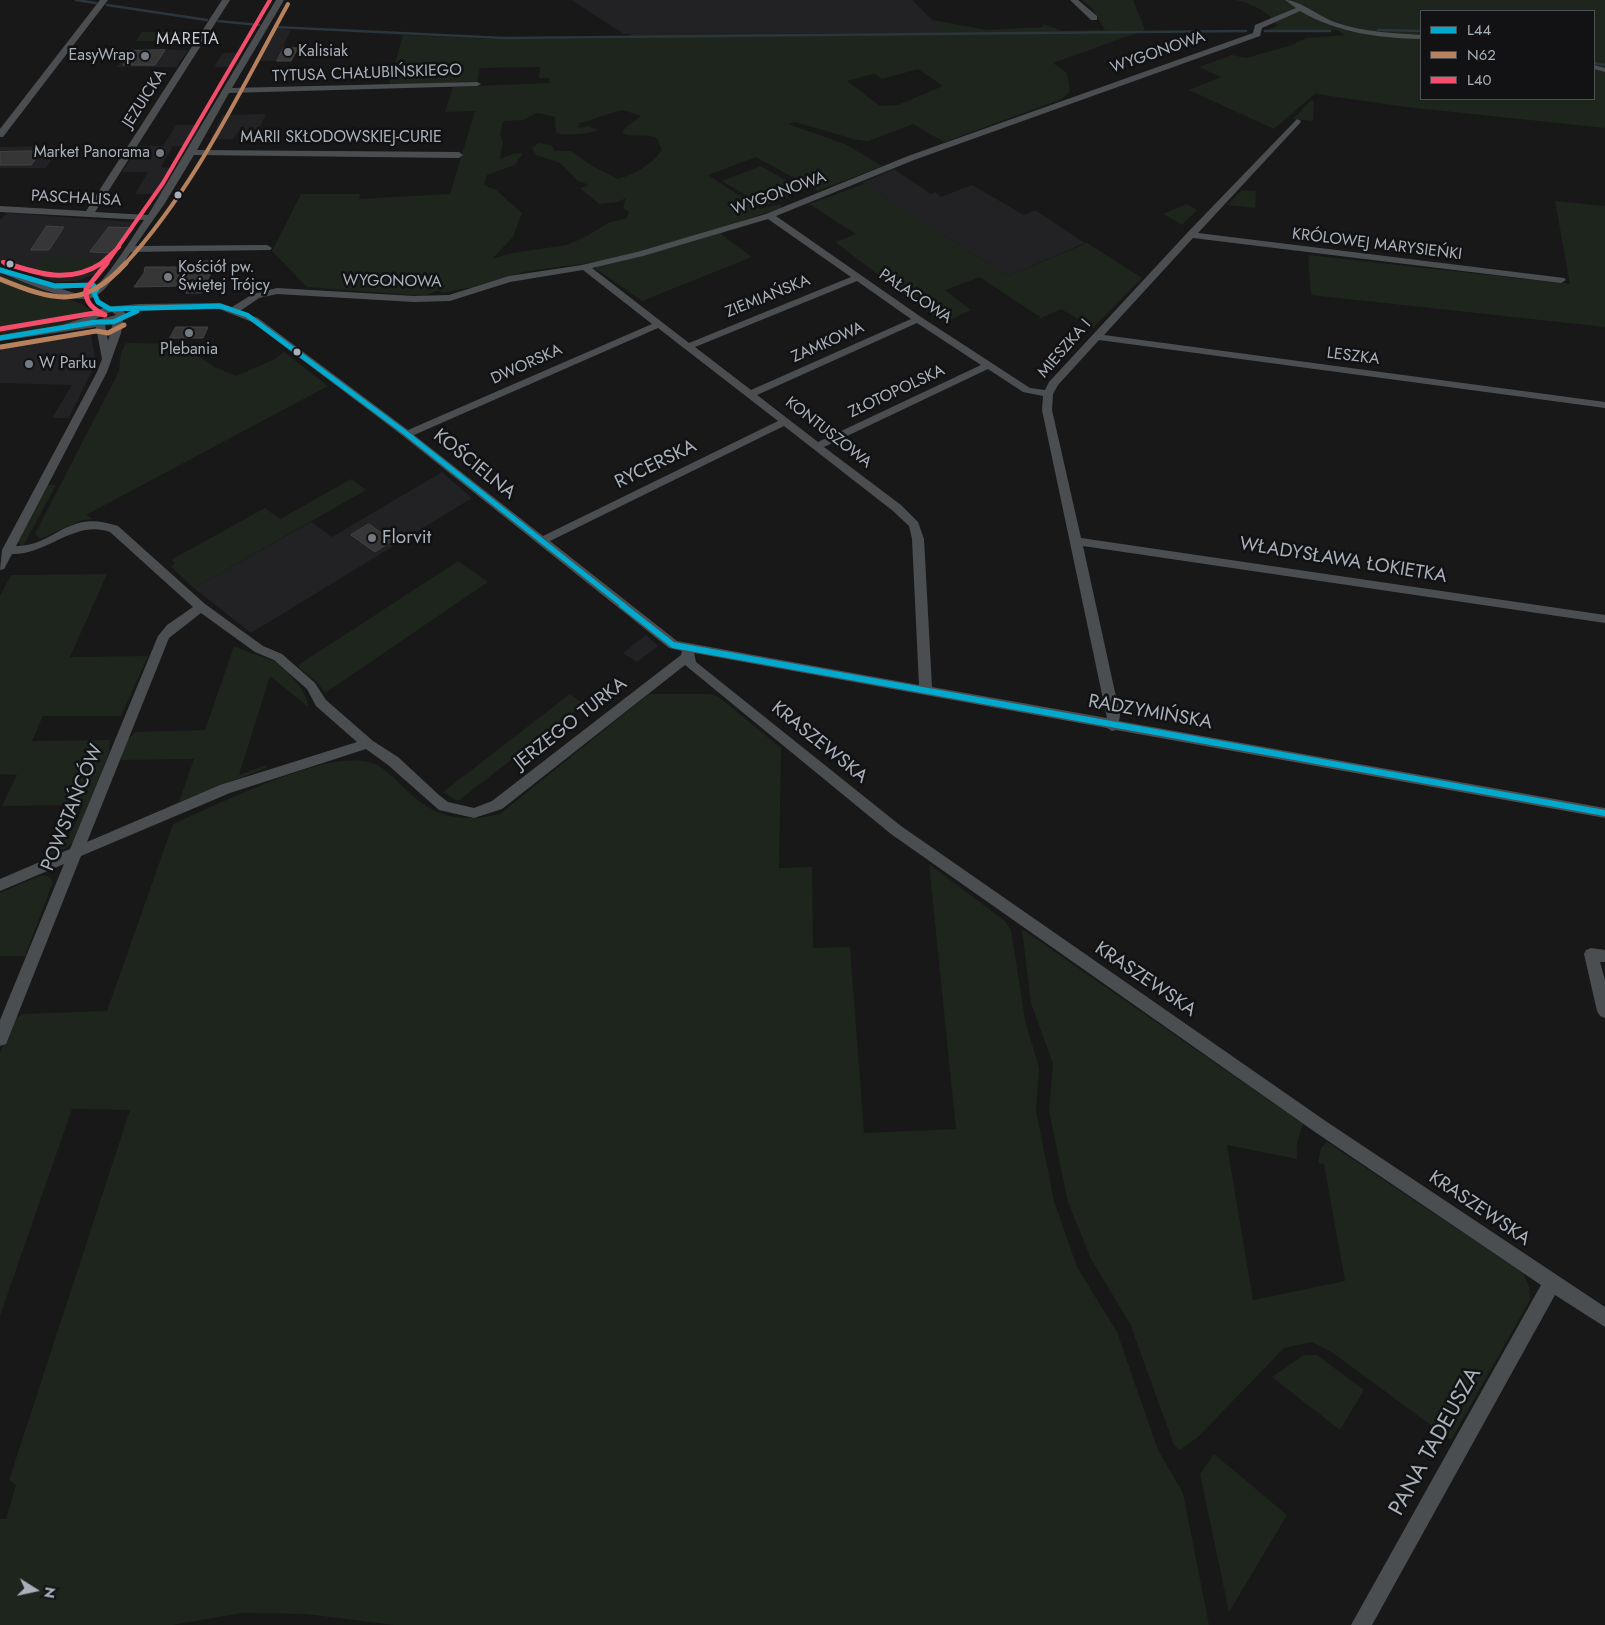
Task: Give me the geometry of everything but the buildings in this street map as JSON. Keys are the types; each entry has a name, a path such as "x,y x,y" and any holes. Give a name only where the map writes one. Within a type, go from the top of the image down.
{"street":[{"path":"0,135 104,0"},
{"name":"JEZUICKA","path":"89,214 226,0"},
{"path":"74,296 96,291 108,278 151,218 192,152 280,0"},
{"path":"1074,0 1094,18"},
{"path":"1289,0 1300,9 1320,20 1353,30 1386,36 1420,37"},
{"name":"WYGONOWA","path":"239,307 264,294 289,291 386,298 450,298 509,279 586,268 640,254 769,216 911,158 1257,34 1258,27 1300,9"},
{"name":"TYTUSA CHAŁUBIŃSKIEGO","path":"227,91 477,84"},
{"name":"MIESZKA I","path":"1112,726 1114,715 1047,410 1048,394 1052,384 1297,121"},
{"name":"MARII SKŁODOWSKIEJ-CURIE","path":"192,152 459,155"},
{"name":"PASCHALISA","path":"0,209 151,218"},
{"name":"PAŁACOWA","path":"769,216 860,277 918,319 1027,390 1048,394"},
{"name":"KRÓLOWEJ MARYSIEŃKI","path":"1191,234 1202,238 1294,250 1561,280"},
{"path":"128,249 267,248"},
{"path":"74,296 73,290 106,272 120,259"},
{"name":"KONTUSZOWA","path":"586,268 787,421 897,508 914,525 920,559 926,692"},
{"path":"0,270 74,296 90,305 107,361"},
{"name":"ZIEMIAŃSKA","path":"688,347 818,292 860,277"},
{"path":"0,566 107,361 115,314 98,302 93,285 56,286 32,281"},
{"name":"KOŚCIELNA","path":"0,338 64,328 115,314 137,311 239,307 407,434 663,639 688,653"},
{"name":"ZAMKOWA","path":"751,394 918,319"},
{"name":"DWORSKA","path":"407,434 659,324"},
{"name":"LESZKA","path":"1096,337 1605,405"},
{"name":"ZŁOTOPOLSKA","path":"817,446 989,365"},
{"name":"RYCERSKA","path":"541,541 787,421"},
{"path":"8,550 25,550 87,524 108,526 145,554 201,607 259,649 278,657 311,686 321,703 368,744"},
{"name":"WŁADYSŁAWA ŁOKIETKA","path":"1075,541 1605,620"},
{"name":"POWSTAŃCÓW","path":"0,1039 164,636 171,628 201,607"},
{"name":"RADZYMIŃSKA","path":"688,653 926,692 1605,813"},
{"name":"JERZEGO TURKA","path":"368,744 393,761 434,799 457,810 474,813 497,805 688,653"},
{"name":"KRASZEWSKA","path":"688,653 691,665 896,830 998,904 1321,1127 1605,1318"},
{"path":"0,885 225,789 261,776 368,744"},
{"path":"1605,956 1591,954 1605,1011"},
{"name":"PANA TADEUSZA","path":"1361,1625 1552,1283"}],"shaded area":[{"path":"571,0 912,0 945,33 624,34"},
{"path":"1082,0 1133,0 1145,30 1053,63 1067,73 1070,91 1062,99 944,142 913,124 869,141 857,140 795,122 788,124 845,144 882,166 818,191 756,157 708,175 760,209 781,204 782,208 744,220 721,234 752,257 642,301 596,269 596,262 528,271 473,287 442,293 439,290 424,296 307,287 272,251 301,194 360,194 359,199 450,194 475,111 445,112 453,87 549,83 550,78 539,78 540,67 480,68 477,82 389,85 403,35 496,39 630,38 631,34 944,33 932,20 987,30 1043,27 1043,24 1062,31 1105,30 1092,8","holes":["918,69 943,86 898,105 880,106 847,81 874,74 882,79","623,110 641,116 625,128 622,133 657,138 662,150 643,168 631,174 618,179 592,166 571,151 555,151 551,145 538,143 532,148 536,155 560,163 577,180 589,185 580,188 599,204 618,202 626,198 623,208 629,212 627,218 608,223 587,236 567,245 512,253 492,259 513,237 522,213 496,190 484,185 487,175 515,165 523,153 512,154 500,159 503,142 500,134 503,121 523,120 537,113 555,117 556,133 589,133 598,130 588,126 578,128 579,123"]},
{"path":"1236,0 1605,0 1605,128 1406,107 1316,94 1318,91 1274,129 1189,90 1221,77 1199,67 1232,55 1246,58 1289,46 1307,38 1345,35 1337,30 1265,31 1277,26 1268,15 1254,6"},
{"path":"273,28 291,30 283,46 299,47 291,61 254,61"},
{"path":"142,32 198,32 193,41 136,41"},
{"path":"130,49 188,50 176,67 117,67"},
{"path":"242,53 234,67 214,67 222,54"},
{"path":"1310,101 1314,101 1313,121 1293,119"},
{"path":"266,114 259,129 238,132 233,139 210,140 223,115"},
{"path":"176,125 201,125 189,146 173,146 161,167 171,168 161,185 166,185 158,197 151,197 153,194 135,194 148,172 122,172 138,146 163,146"},
{"path":"61,146 46,168 0,168 0,147"},
{"path":"761,166 803,190 764,206 722,181"},
{"path":"894,169 931,194 935,192 941,197 972,185 1024,215 1035,210 1085,243 1008,276 862,183"},
{"path":"864,184 1008,276 1087,243 1142,278 1093,328 1061,309 1034,321 1040,317 980,277 945,290 971,310 950,320 937,319 835,242 856,234 809,204"},
{"path":"1242,190 1256,191 1255,208 1227,205"},
{"path":"1555,201 1605,206 1605,327 1311,295 1308,255 1570,284"},
{"path":"1187,204 1197,210 1182,225 1163,214"},
{"path":"7,213 134,222 136,225 101,272 77,281 56,282 0,262 0,220"},
{"path":"45,256 103,260 91,274 33,271"},
{"path":"0,274 82,304 89,309 89,315 73,323 61,326 0,335"},
{"path":"90,330 95,356 93,369 69,418 52,418 72,385 0,383 0,352 5,344"},
{"path":"126,343 180,344 215,367 236,376 273,360 284,352 328,386 86,515 93,519 82,520 40,539 35,534 119,371 121,353"},
{"path":"442,472 472,498 251,633 194,588 311,522 332,537"},
{"path":"351,479 366,490 194,588 171,567 175,563 171,560 265,508 280,519"},
{"path":"48,485 56,485 23,546 21,546 18,542"},
{"path":"458,561 488,582 325,693 317,682 297,666"},
{"path":"107,574 70,657 148,656 121,716 43,716 32,741 110,740 109,753 74,840 68,847 51,855 45,851 66,838 77,820 83,805 2,806 17,775 0,774 0,596 11,575"},
{"path":"646,635 658,646 637,662 623,653"},
{"path":"234,646 276,663 294,679 304,693 308,705 270,676 239,775 267,765 266,768 179,802 194,759 120,760 127,741 135,732 205,730"},
{"path":"570,694 584,704 458,801 443,792"},
{"path":"649,694 710,694 719,697 781,748 779,868 812,867 813,948 850,947 864,1133 956,1129 929,864 1005,921 1011,930 1025,1020 1039,1068 1036,1111 1054,1201 1077,1267 1117,1332 1158,1450 1183,1493 1209,1625 394,1625 306,1614 242,1613 172,1625 0,1625 0,1519 6,1519 16,1485 9,1480 130,1110 72,1109 0,1316 0,1053 13,1020 22,1014 107,1011 173,824 295,773 321,765 344,761 363,761 379,766 412,796 423,804 446,815 470,818 500,814"},
{"path":"39,876 48,876 53,882 25,956 0,956 0,893"},
{"path":"1022,929 1303,1124 1297,1143 1297,1159 1227,1145 1253,1300 1345,1281 1324,1164 1318,1163 1321,1148 1327,1142 1523,1273 1529,1286 1530,1300 1451,1440 1333,1353 1312,1342 1284,1348 1198,1437 1180,1450 1174,1445 1130,1324 1091,1259 1068,1202 1049,1111 1053,1064 1031,1003"},
{"path":"1304,1355 1317,1355 1364,1390 1340,1430 1272,1377"},
{"path":"1214,1454 1287,1515 1229,1612 1200,1474"}],"waterway":[{"path":"76,0 96,3"},
{"path":"107,5 207,20"},
{"path":"218,21 259,25"},
{"path":"275,27 504,38 1246,31"},
{"path":"1378,30 1420,31"},
{"path":"1265,31 1330,31"},
{"path":"1595,63 1605,65"}],"transit line":[{"name":"L40","path":"0,329 95,313 105,315 90,305 86,298 86,289 114,254 163,183 270,0"},
{"name":"N62","path":"0,279 43,294 67,297 89,293 115,275 142,245 171,207 226,117 288,4"},
{"name":"L40","path":"3,262 36,273 65,277 78,275 92,269 119,247"},
{"name":"L44","path":"0,270 55,286 93,285 97,289 94,293 98,302 110,309 220,306 247,315 407,434 673,645 1605,813"},
{"name":"L44","path":"0,338 96,322 113,322 137,311"},
{"name":"N62","path":"1,347 96,331 108,333 124,325"}],"place":[{"name":"Kalisiak","path":"288,52"},
{"name":"EasyWrap","path":"145,56"},
{"name":"Market Panorama","path":"160,153"},
{"name":"Kościół pw. Świętej Trójcy","path":"168,277"},
{"name":"Plebania","path":"189,333"},
{"name":"W Parku","path":"29,364"},
{"name":"Florvit","path":"372,538"}],"district":[{"name":"MARETA","path":"188,40"}]}
